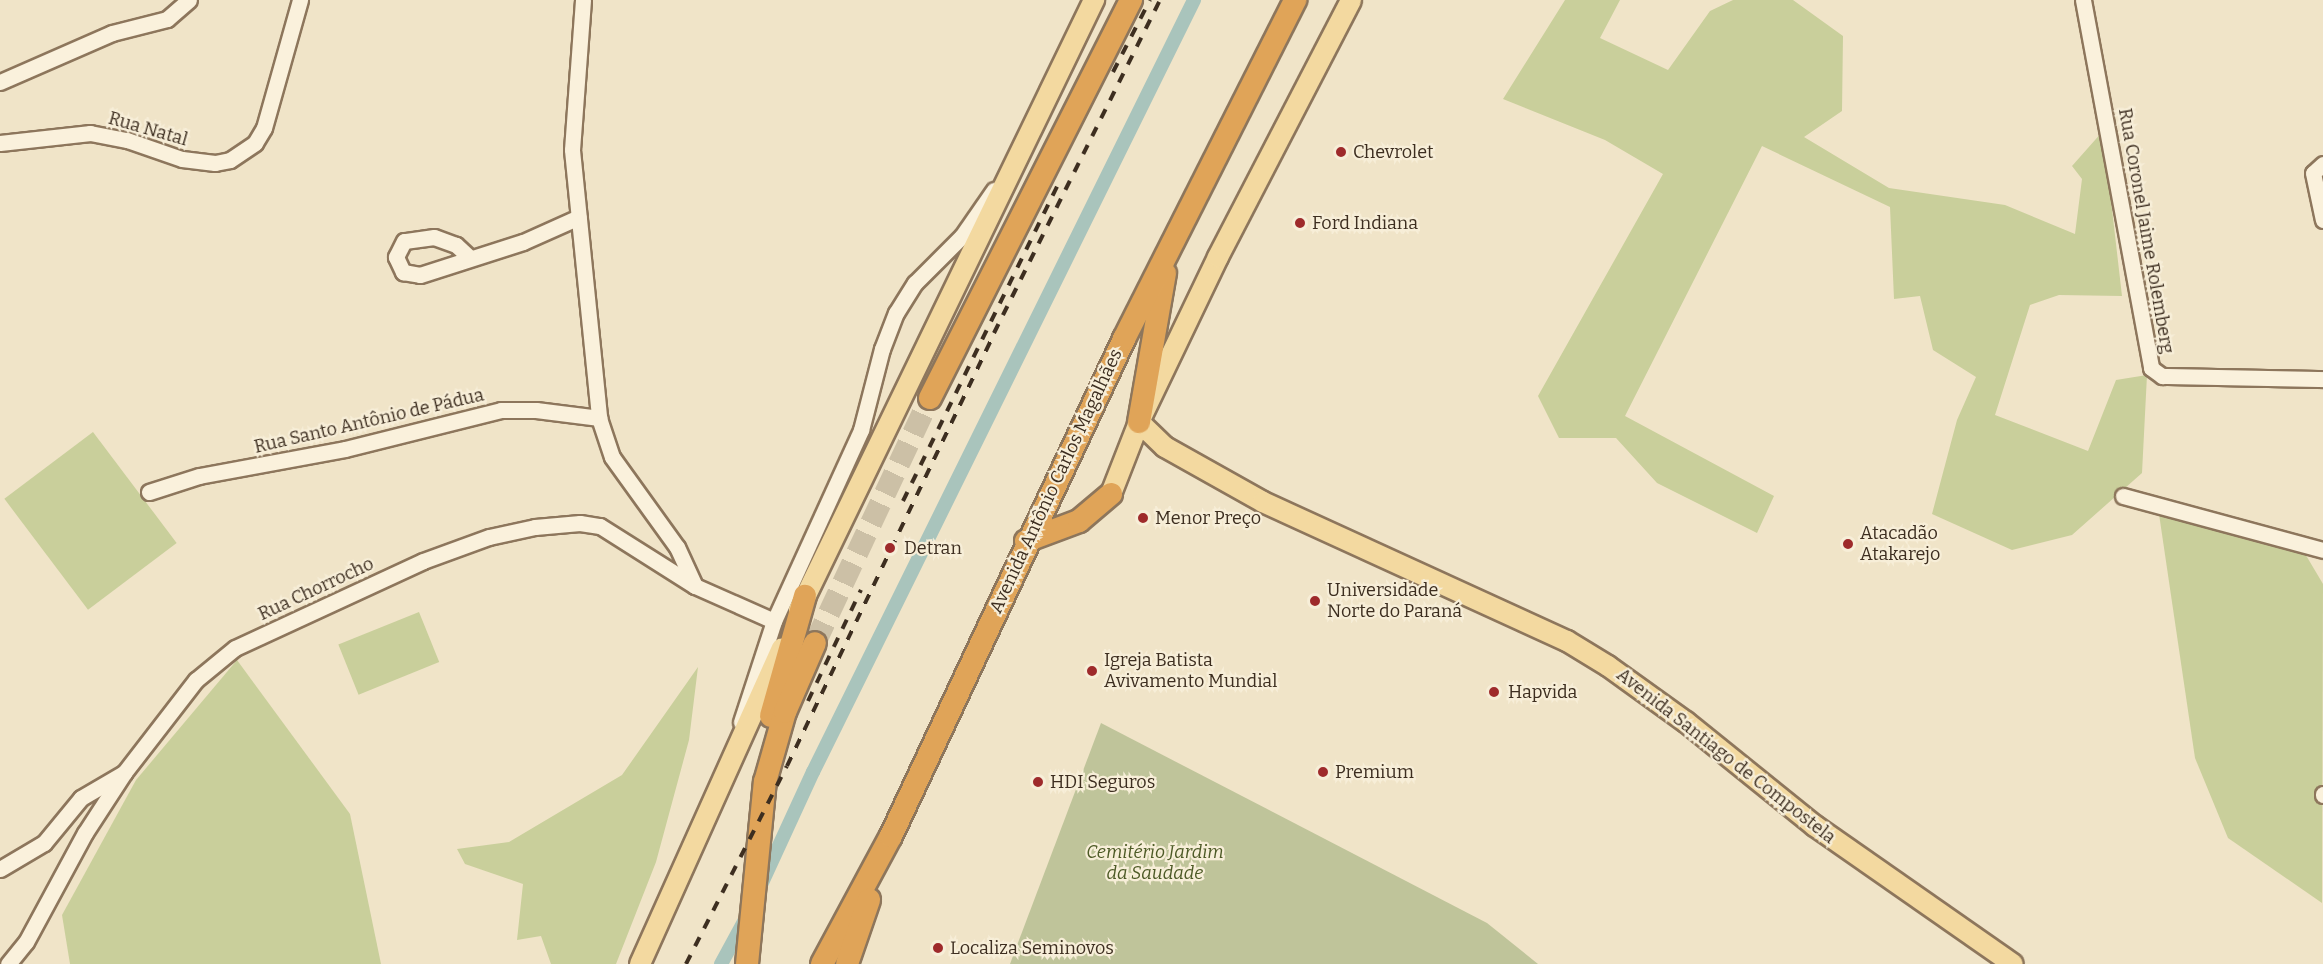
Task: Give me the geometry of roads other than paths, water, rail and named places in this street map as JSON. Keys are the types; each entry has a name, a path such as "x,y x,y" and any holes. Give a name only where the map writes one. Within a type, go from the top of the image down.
{"highway":[{"name":"Avenida Antônio Carlos Magalhães","path":"822,964 891,836 1026,541 1173,239 1295,0"},
{"path":"930,398 1127,5"},
{"path":"1139,422 1173,239"},
{"path":"1026,541 1079,521 1111,494"},
{"path":"747,964 772,707 805,596"},
{"path":"765,782 785,712 815,643"},
{"path":"847,964 891,836"}],"main road":[{"path":"640,964 805,596 1013,163 1095,0"},
{"path":"1111,494 1139,422 1218,257 1351,0"},
{"name":"Avenida Santiago de Compostela","path":"1139,422 1165,447 1263,502 1567,641 1608,666 1686,722 1815,826 2013,964"},
{"name":"Avenida Santiago de Compostela","path":"1130,447 1165,447"}],"street":[{"path":"0,82 112,33 167,19 189,0"},
{"name":"Rua Natal","path":"0,143 90,133 127,140 182,159 215,164 244,152 264,128 300,0"},
{"path":"583,0 572,125 599,418 612,457 677,547 695,586"},
{"name":"Rua Coronel Jaime Rolemberg","path":"2083,0 2151,368 2162,376 2323,379"},
{"path":"722,783 774,621 861,430 882,349 896,313 915,284 962,236 1013,163"},
{"path":"2322,213 2313,173 2323,164"},
{"path":"469,257 456,245 434,237 404,241 396,257 399,267 412,275 532,238 579,217"},
{"name":"Rua Santo Antônio de Pádua","path":"149,492 200,476 345,449 501,410 536,410 599,418"},
{"path":"2123,496 2323,550"},
{"name":"Rua Chorrocho","path":"8,964 31,934 85,833 124,773 196,680 235,648 423,561 489,537 535,527 600,526 695,586 774,621"},
{"path":"0,869 44,843 81,798 124,773"}],"waterway":[{"path":"760,887 813,772 1194,0"},
{"path":"721,964 746,918"}],"tunnel":[{"path":"815,643 930,398"}],"railway":[{"path":"1113,72 1150,0"},
{"path":"686,964 787,766 994,333 1160,0"},
{"path":"903,501 1060,180"},
{"path":"808,701 861,590"}],"place":[{"name":"Chevrolet","path":"1341,152"},
{"name":"Ford Indiana","path":"1300,223"},
{"name":"Menor Preço","path":"1143,518"},
{"name":"Atacadão Atakarejo","path":"1848,544"},
{"name":"Detran","path":"890,548"},
{"name":"Universidade Norte do Paraná","path":"1315,601"},
{"name":"Igreja Batista Avivamento Mundial","path":"1092,671"},
{"name":"Hapvida","path":"1494,692"},
{"name":"Premium","path":"1323,772"},
{"name":"HDI Seguros","path":"1038,782"},
{"name":"Localiza Seminovos","path":"938,948"}],"park label":[{"name":"Cemitério Jardim da Saudade","path":"1155,863"}]}
